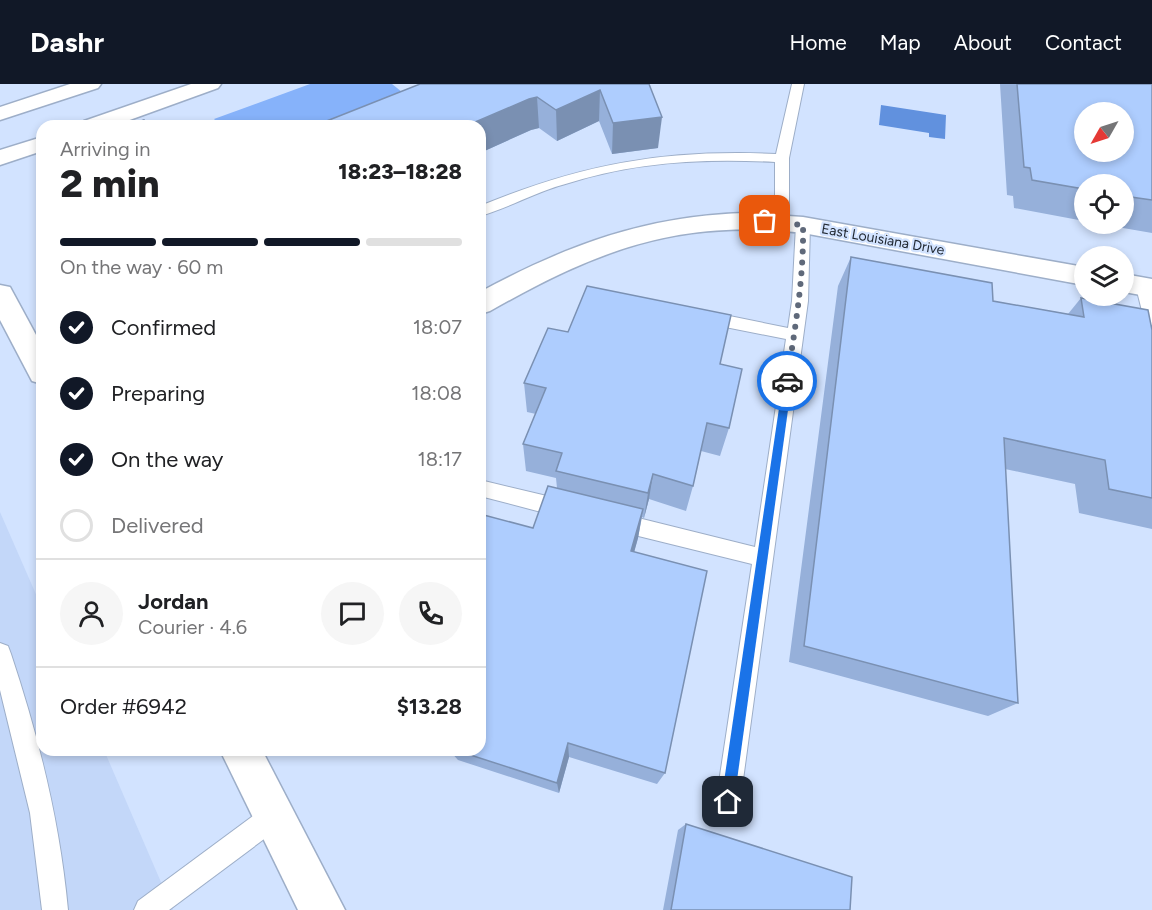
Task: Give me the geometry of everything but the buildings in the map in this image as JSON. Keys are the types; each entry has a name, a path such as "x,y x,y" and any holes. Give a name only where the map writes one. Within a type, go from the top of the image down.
{"street":[{"path":"0,114 91,84"},
{"path":"109,120 211,84"},
{"path":"0,158 36,146"},
{"name":"East Louisiana Drive","path":"486,301 559,262 619,240 653,231 699,225 793,223 1074,274"},
{"path":"0,294 36,362"},
{"path":"243,756 322,910"}],"lane":[{"path":"728,802 803,270 782,158 798,84"},
{"path":"486,209 564,178 628,162 705,155 782,158"},
{"path":"1140,286 1152,319"},
{"path":"693,315 794,335"},
{"path":"486,490 763,558"},
{"path":"0,654 34,779 45,834 55,910"},
{"path":"147,910 274,816"}],"shaded area":[{"path":"310,84 392,84 407,96 347,120 214,119"},
{"path":"881,105 946,115 945,139 929,137 929,133 879,125"},
{"path":"0,512 36,594 36,756 107,756 173,910 0,910"}],"way so far":[{"path":"765,221 803,225 804,256 800,301 787,381"}],"route":[{"path":"728,802 787,381"}]}
